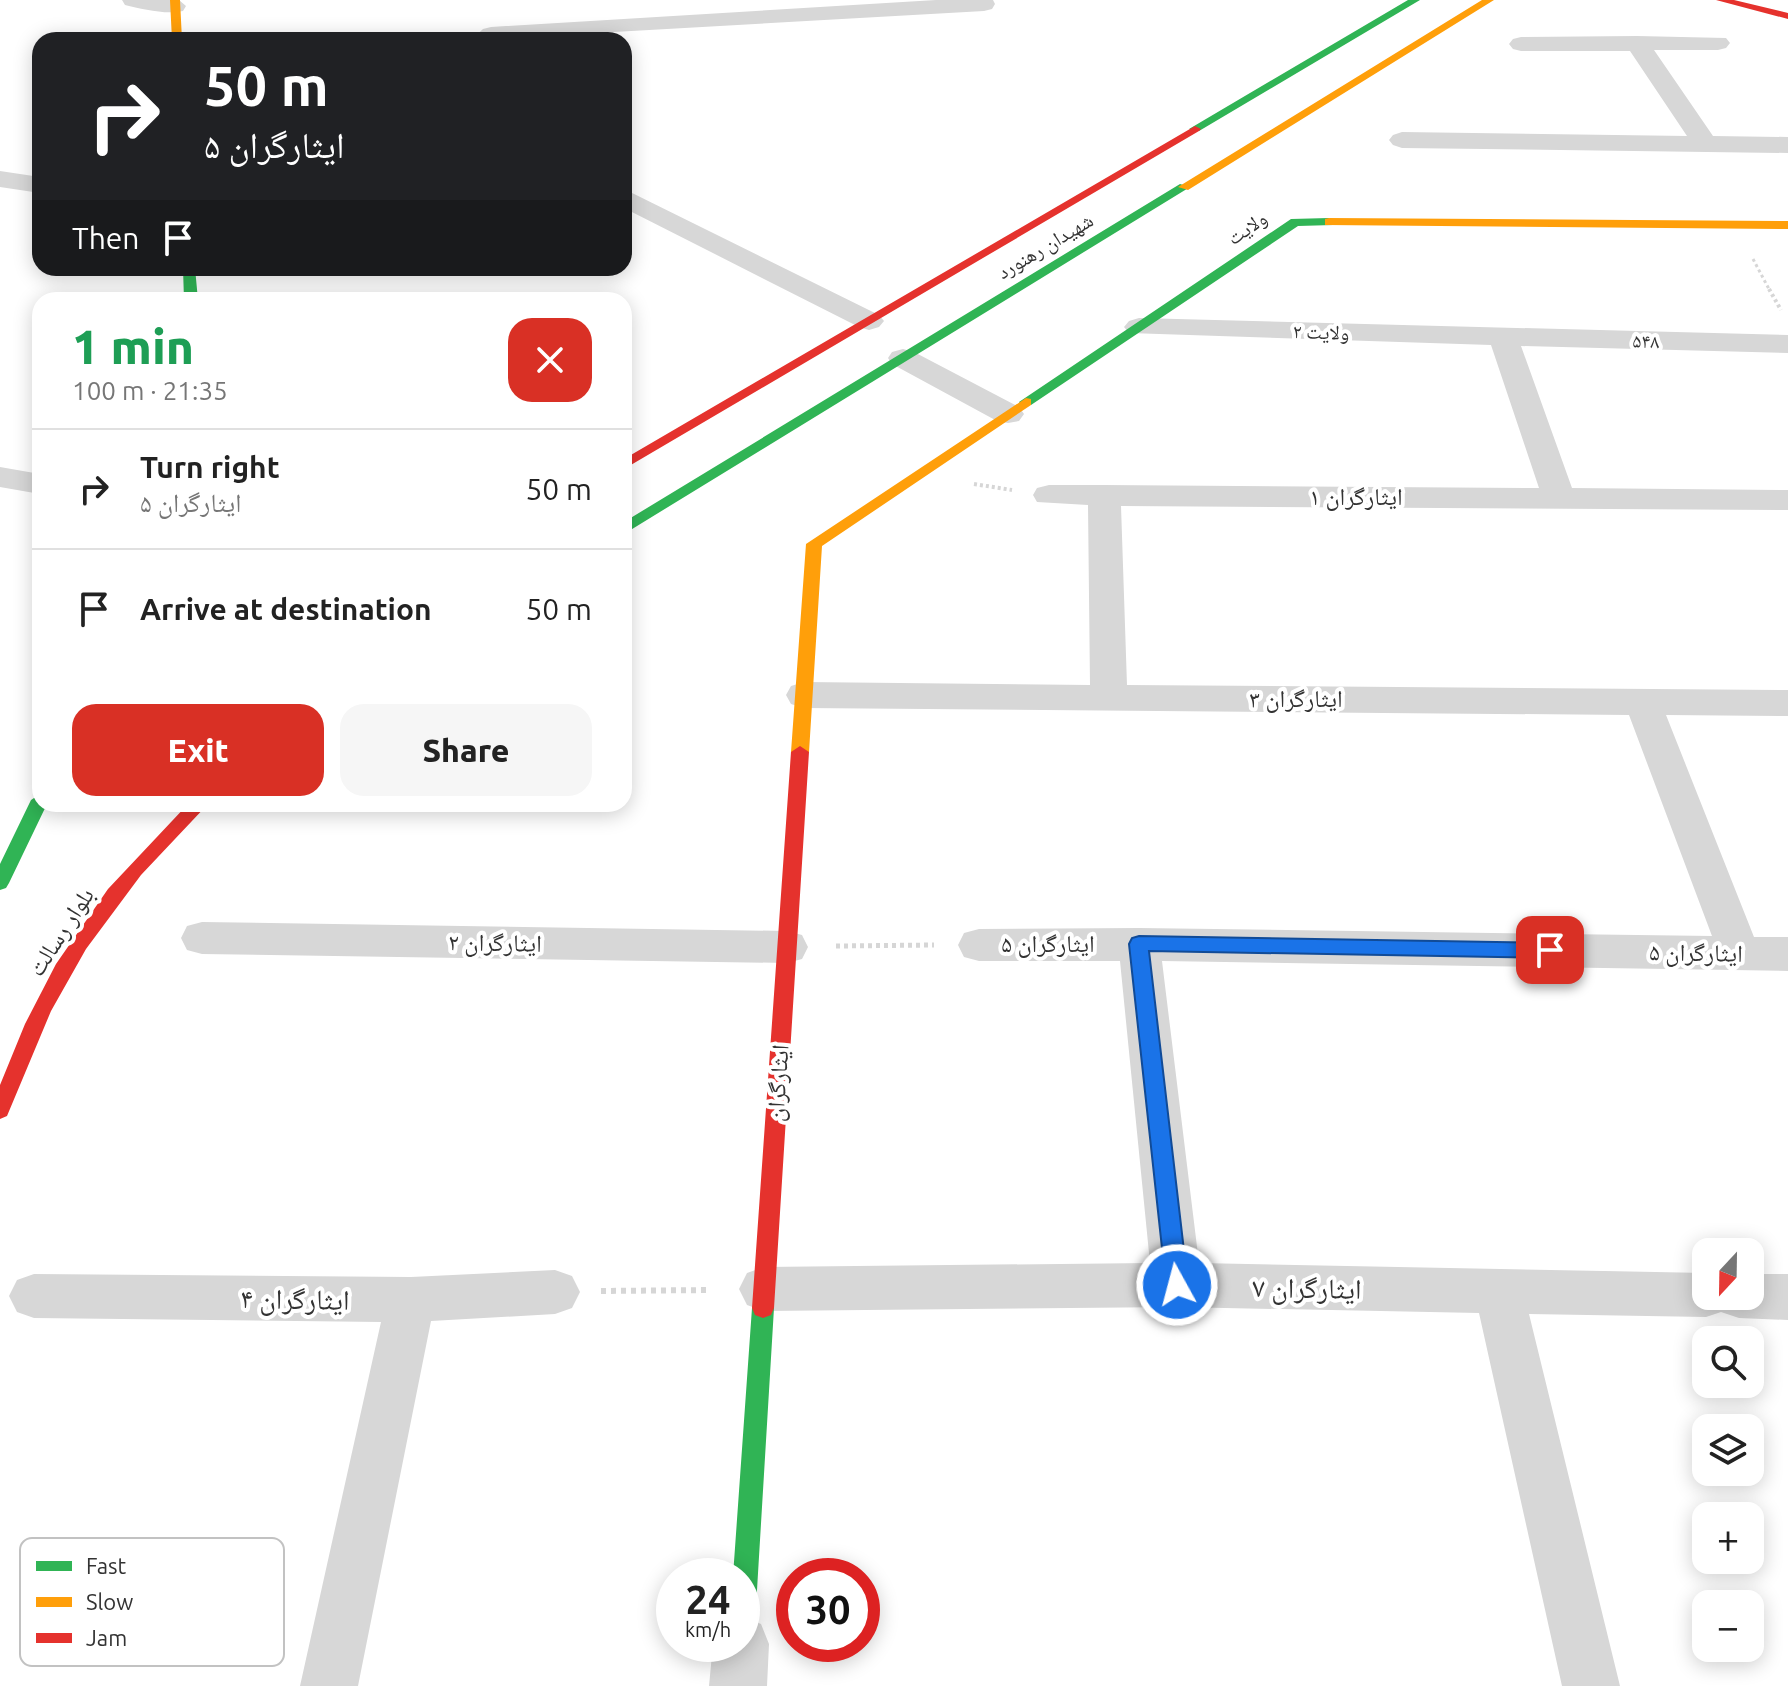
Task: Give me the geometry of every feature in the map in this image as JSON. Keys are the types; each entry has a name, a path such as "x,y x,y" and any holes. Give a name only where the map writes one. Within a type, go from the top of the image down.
{"street":[{"path":"133,0 175,3 177,32"},
{"name":"شهیدان رهنورد","path":"632,460 1415,0"},
{"name":"شهیدان رهنورد","path":"632,524 1489,0"},
{"path":"1721,0 1788,16"},
{"path":"508,32 690,10 984,4"},
{"path":"1637,43 1705,144"},
{"path":"1521,44 1718,43"},
{"path":"1402,140 1788,145"},
{"path":"0,179 32,184"},
{"path":"632,201 869,321"},
{"name":"ولایت","path":"814,544 1295,222 1788,225"},
{"name":"ولایت ۲","path":"1139,327 1503,337"},
{"path":"1503,337 1559,499"},
{"name":"۵۴۸","path":"1503,337 1788,344"},
{"path":"903,358 1008,414"},
{"path":"0,477 32,483"},
{"name":"ایثارگران ۱","path":"1049,495 1788,500"},
{"path":"1104,495 1109,697"},
{"name":"ایثارگران","path":"746,1558 814,544"},
{"name":"ایثارگران ۳","path":"804,695 1788,703"},
{"path":"1642,701 1740,954"},
{"path":"0,883 34,812"},
{"name":"بلوار رسالت","path":"0,1110 48,996 108,900 190,812"},
{"name":"ایثارگران ۲","path":"202,938 787,947"},
{"path":"1139,944 1177,1285"},
{"name":"ایثارگران ۵","path":"979,945 1139,944 1788,954"},
{"name":"ایثارگران ۷","path":"764,1289 1177,1285 1692,1295"},
{"name":"ایثارگران ۴","path":"34,1296 411,1300 555,1292"},
{"path":"1499,1292 1591,1686"},
{"path":"1764,1297 1788,1297"},
{"path":"329,1686 411,1300"},
{"path":"738,1686 740,1662"}],"path":[{"path":"1734,225 1788,321"},
{"path":"929,467 961,482 1049,495"},
{"name":"ایثارگران ۵","path":"787,947 979,945"},
{"path":"555,1292 764,1289"}],"traffic: fast":[{"path":"1195,129 1415,0"},
{"path":"632,524 1184,187"},
{"path":"1026,402 1295,222 1329,222"},
{"path":"190,276 190,292"},
{"path":"0,883 34,812"},
{"path":"746,1558 763,1308"}],"traffic: slow":[{"path":"175,0 177,32"},
{"path":"1184,187 1489,0"},
{"path":"1329,222 1788,225"},
{"path":"800,752 814,544 1026,402"}],"traffic: jam":[{"path":"1721,0 1788,16"},
{"path":"632,460 1195,129"},
{"path":"763,1308 800,752"},
{"path":"0,1110 41,1011 79,944 134,870 191,812"}],"route":[{"path":"1177,1285 1139,944 1550,950"}]}
